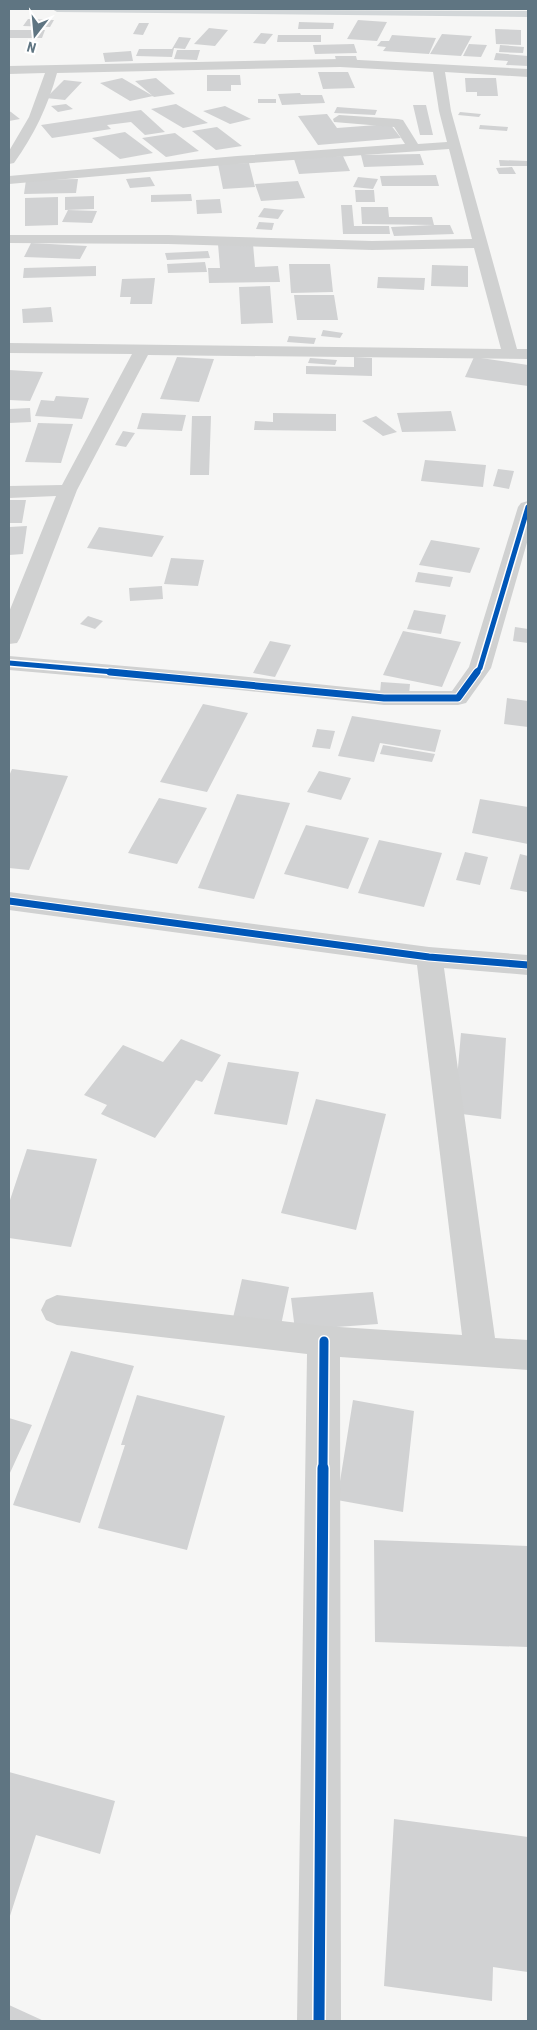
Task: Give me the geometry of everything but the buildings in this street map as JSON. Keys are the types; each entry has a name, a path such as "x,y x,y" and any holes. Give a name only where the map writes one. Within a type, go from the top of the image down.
{"main road":[{"path":"56,9 528,14"},
{"path":"335,9 528,10"}],"street":[{"path":"9,70 340,63 528,72"},
{"path":"439,69 445,111 510,353"},
{"path":"9,160 31,125 45,95 52,70"},
{"path":"338,119 398,123 414,148"},
{"path":"9,180 237,160 454,146"},
{"path":"9,238 182,240 403,246 481,244"},
{"path":"9,348 528,354"},
{"path":"9,638 68,490 143,349"},
{"path":"9,492 68,490"},
{"path":"9,663 229,682 384,698 458,698 480,668 528,507"},
{"path":"9,901 429,957 528,965"},
{"path":"429,957 481,1352"},
{"path":"56,1310 324,1341 528,1355"},
{"path":"319,2021 324,1341"}],"cycle path":[{"path":"9,663 229,682 384,698 458,698 480,668 528,507"},
{"path":"9,901 429,957 528,965"},
{"path":"319,2021 324,1341"}]}
